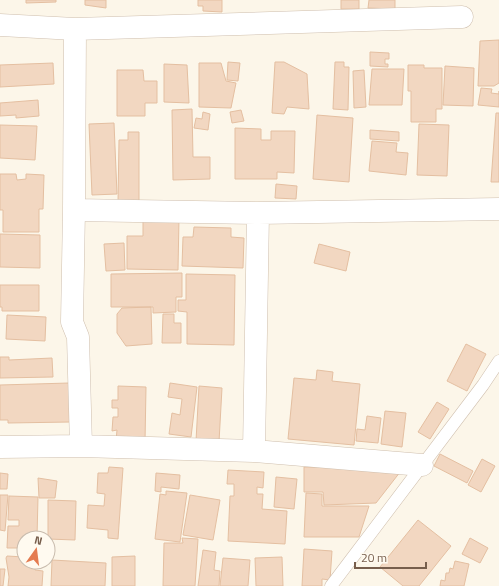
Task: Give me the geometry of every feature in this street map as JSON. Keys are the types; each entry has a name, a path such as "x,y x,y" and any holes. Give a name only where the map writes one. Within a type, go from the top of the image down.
{"street":[{"path":"0,25 75,29 462,17"},
{"path":"75,29 72,322 78,337 82,446"},
{"path":"74,210 258,213 499,209"},
{"path":"254,451 258,213"},
{"path":"0,447 82,446 254,451 422,465"}],"lane":[{"path":"331,586 483,385 499,361"}],"building":[{"path":"26,0 56,0 56,2 26,3"},
{"path":"85,0 106,0 106,8 85,5"},
{"path":"198,0 222,0 222,12 203,11 203,6 198,6"},
{"path":"341,0 359,0 359,9 341,9"},
{"path":"369,0 395,0 395,9 368,8"},
{"path":"499,40 499,83 494,86 478,86 480,41"},
{"path":"370,52 389,53 389,59 385,59 385,64 388,64 388,67 370,66"},
{"path":"228,62 240,63 238,81 227,80"},
{"path":"275,62 284,62 307,74 309,109 287,107 284,114 272,113"},
{"path":"335,62 344,62 344,67 349,67 348,110 333,109"},
{"path":"53,63 54,84 0,87 0,65"},
{"path":"199,63 221,63 226,81 236,83 231,108 199,107"},
{"path":"164,64 187,65 189,103 164,102"},
{"path":"408,65 424,65 424,68 442,68 442,109 436,109 436,122 411,122 411,91 408,91"},
{"path":"445,66 474,68 473,106 443,105"},
{"path":"372,69 404,69 402,105 369,105"},
{"path":"117,70 143,70 144,81 157,81 157,103 145,103 145,116 117,116"},
{"path":"364,70 366,107 354,108 353,71"},
{"path":"481,88 492,89 491,93 499,94 499,107 478,105"},
{"path":"38,100 39,116 16,118 16,115 0,116 0,103"},
{"path":"192,109 193,157 210,157 210,179 173,180 172,110"},
{"path":"241,110 244,121 232,123 230,112"},
{"path":"203,112 210,114 208,130 194,128 196,118 202,119"},
{"path":"496,113 499,113 499,182 491,182"},
{"path":"317,115 353,118 349,182 313,179"},
{"path":"114,123 117,194 92,195 89,124"},
{"path":"419,124 449,125 447,176 417,175"},
{"path":"0,125 37,126 35,160 0,158"},
{"path":"235,128 261,129 261,140 271,140 271,131 295,131 294,173 277,172 277,179 235,179"},
{"path":"370,130 399,132 399,141 370,139"},
{"path":"128,132 139,132 139,204 118,203 119,140 128,140"},
{"path":"372,141 397,143 396,152 408,153 406,175 369,171"},
{"path":"0,174 16,174 17,180 26,179 26,174 44,175 43,209 39,209 39,232 3,232 3,210 0,210"},
{"path":"276,184 297,186 296,199 275,198"},
{"path":"143,218 179,218 178,270 127,269 127,236 143,236"},
{"path":"194,227 231,228 231,237 244,238 243,268 182,266 183,237 193,237"},
{"path":"0,234 40,235 40,268 0,267"},
{"path":"124,243 125,270 106,271 104,244"},
{"path":"319,244 350,252 346,271 314,263"},
{"path":"182,273 182,297 176,297 176,312 153,313 153,307 111,307 111,274"},
{"path":"186,274 235,275 234,345 187,344 187,312 178,311 178,300 186,300"},
{"path":"0,285 39,285 39,311 2,311 2,307 0,307"},
{"path":"151,307 152,344 126,346 117,333 117,314 122,308"},
{"path":"163,314 174,314 174,323 181,323 181,343 162,343"},
{"path":"7,315 46,317 45,341 6,339"},
{"path":"466,344 486,354 467,391 447,381"},
{"path":"0,357 9,357 9,360 52,358 53,377 0,378"},
{"path":"317,370 333,372 332,381 360,384 354,445 288,439 294,378 316,380"},
{"path":"69,383 70,422 8,423 8,420 0,420 0,385"},
{"path":"170,383 197,387 191,437 169,434 172,413 180,415 182,399 168,397"},
{"path":"118,386 146,387 145,442 116,441 117,430 112,431 113,417 118,417 118,408 112,408 112,400 118,400"},
{"path":"199,386 222,388 219,442 196,441"},
{"path":"437,402 449,409 430,439 418,432"},
{"path":"385,411 406,413 402,447 381,444"},
{"path":"367,416 381,418 378,443 356,441 357,429 365,430"},
{"path":"440,454 473,471 467,483 434,466"},
{"path":"482,459 495,466 481,492 468,485"},
{"path":"109,467 123,468 118,539 108,538 108,530 87,528 88,505 104,506 105,494 97,493 98,473 108,473"},
{"path":"304,467 404,467 376,503 324,505 323,492 304,492"},
{"path":"228,470 264,472 263,488 257,487 257,494 263,494 262,509 287,511 285,544 228,541 230,496 234,496 234,484 227,484"},
{"path":"0,473 8,474 7,489 0,489"},
{"path":"156,473 180,475 179,489 161,487 161,492 155,491"},
{"path":"276,477 297,479 294,509 274,507"},
{"path":"38,478 57,481 55,498 39,498"},
{"path":"166,491 187,493 180,542 155,539 160,494 166,495"},
{"path":"306,493 322,494 322,506 369,506 359,537 304,537"},
{"path":"0,495 8,495 5,531 0,530"},
{"path":"190,495 220,500 213,540 183,535"},
{"path":"9,496 38,497 37,530 16,530 16,548 7,548 8,526 19,526 19,520 8,520"},
{"path":"48,500 76,501 75,540 56,539 56,530 48,530"},
{"path":"418,520 451,546 419,586 403,586 380,567"},
{"path":"182,538 198,539 195,586 163,586 164,543 183,543"},
{"path":"470,538 488,548 480,563 462,554"},
{"path":"304,549 332,551 330,580 322,579 322,586 302,586"},
{"path":"203,550 216,552 214,570 220,571 219,586 198,586"},
{"path":"7,556 16,557 16,570 43,571 42,586 8,586 9,577"},
{"path":"135,556 135,586 112,586 112,557"},
{"path":"282,557 283,586 256,586 255,558"},
{"path":"223,558 250,560 248,586 220,586"},
{"path":"56,560 106,563 105,586 51,586 52,570 56,570"},
{"path":"455,561 469,564 464,586 440,586 441,580 445,581 446,573 449,573 450,568 453,569"},
{"path":"0,569 5,569 3,586 0,586"}]}
